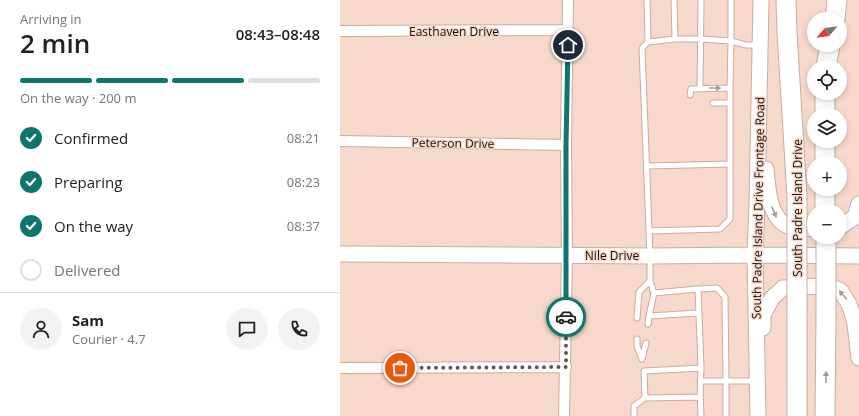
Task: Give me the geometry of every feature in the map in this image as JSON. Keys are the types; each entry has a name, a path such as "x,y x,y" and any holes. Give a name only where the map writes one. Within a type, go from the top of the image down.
{"highway":[{"path":"786,0 797,197"},
{"name":"South Padre Island Drive","path":"797,0 797,416"},
{"path":"825,0 825,12"},
{"path":"836,12 837,0"},
{"path":"825,416 826,244"}],"main road":[{"name":"South Padre Island Drive Frontage Road","path":"758,416 755,255 761,0"},
{"path":"759,76 769,198 777,218 785,225 807,229"},
{"path":"847,222 854,217 859,204"},
{"name":"Nile Drive","path":"340,254 859,256"},
{"path":"757,380 762,352 763,315 772,298 783,288 811,286 833,288 841,291 849,302 853,316 859,358"}],"street":[{"path":"564,416 566,367 566,145 568,0"},
{"name":"Easthaven Drive","path":"340,31 568,30"},
{"name":"Peterson Drive","path":"340,141 566,145"},
{"path":"340,368 566,367"}],"lane":[{"path":"647,0 648,42"},
{"path":"674,0 675,39"},
{"path":"700,88 701,0"},
{"path":"649,231 720,229 730,220 730,0"},
{"path":"648,324 654,293 650,281 642,48 648,42 675,39 731,41 746,45 760,45"},
{"path":"690,95 691,89 730,88"},
{"path":"713,103 730,103"},
{"path":"646,166 730,164"},
{"path":"637,318 639,292 650,281"},
{"path":"654,293 717,288 725,297 726,416"},
{"path":"698,289 701,416"},
{"path":"649,316 698,313"},
{"path":"637,339 637,346 644,371 645,398"},
{"path":"642,360 646,343"},
{"path":"644,371 701,368"},
{"path":"700,381 757,380"},
{"path":"634,416 634,406 645,398 700,397"}],"way so far":[{"path":"400,368 566,367 566,317"}],"route":[{"path":"566,317 566,145 568,45"}]}
